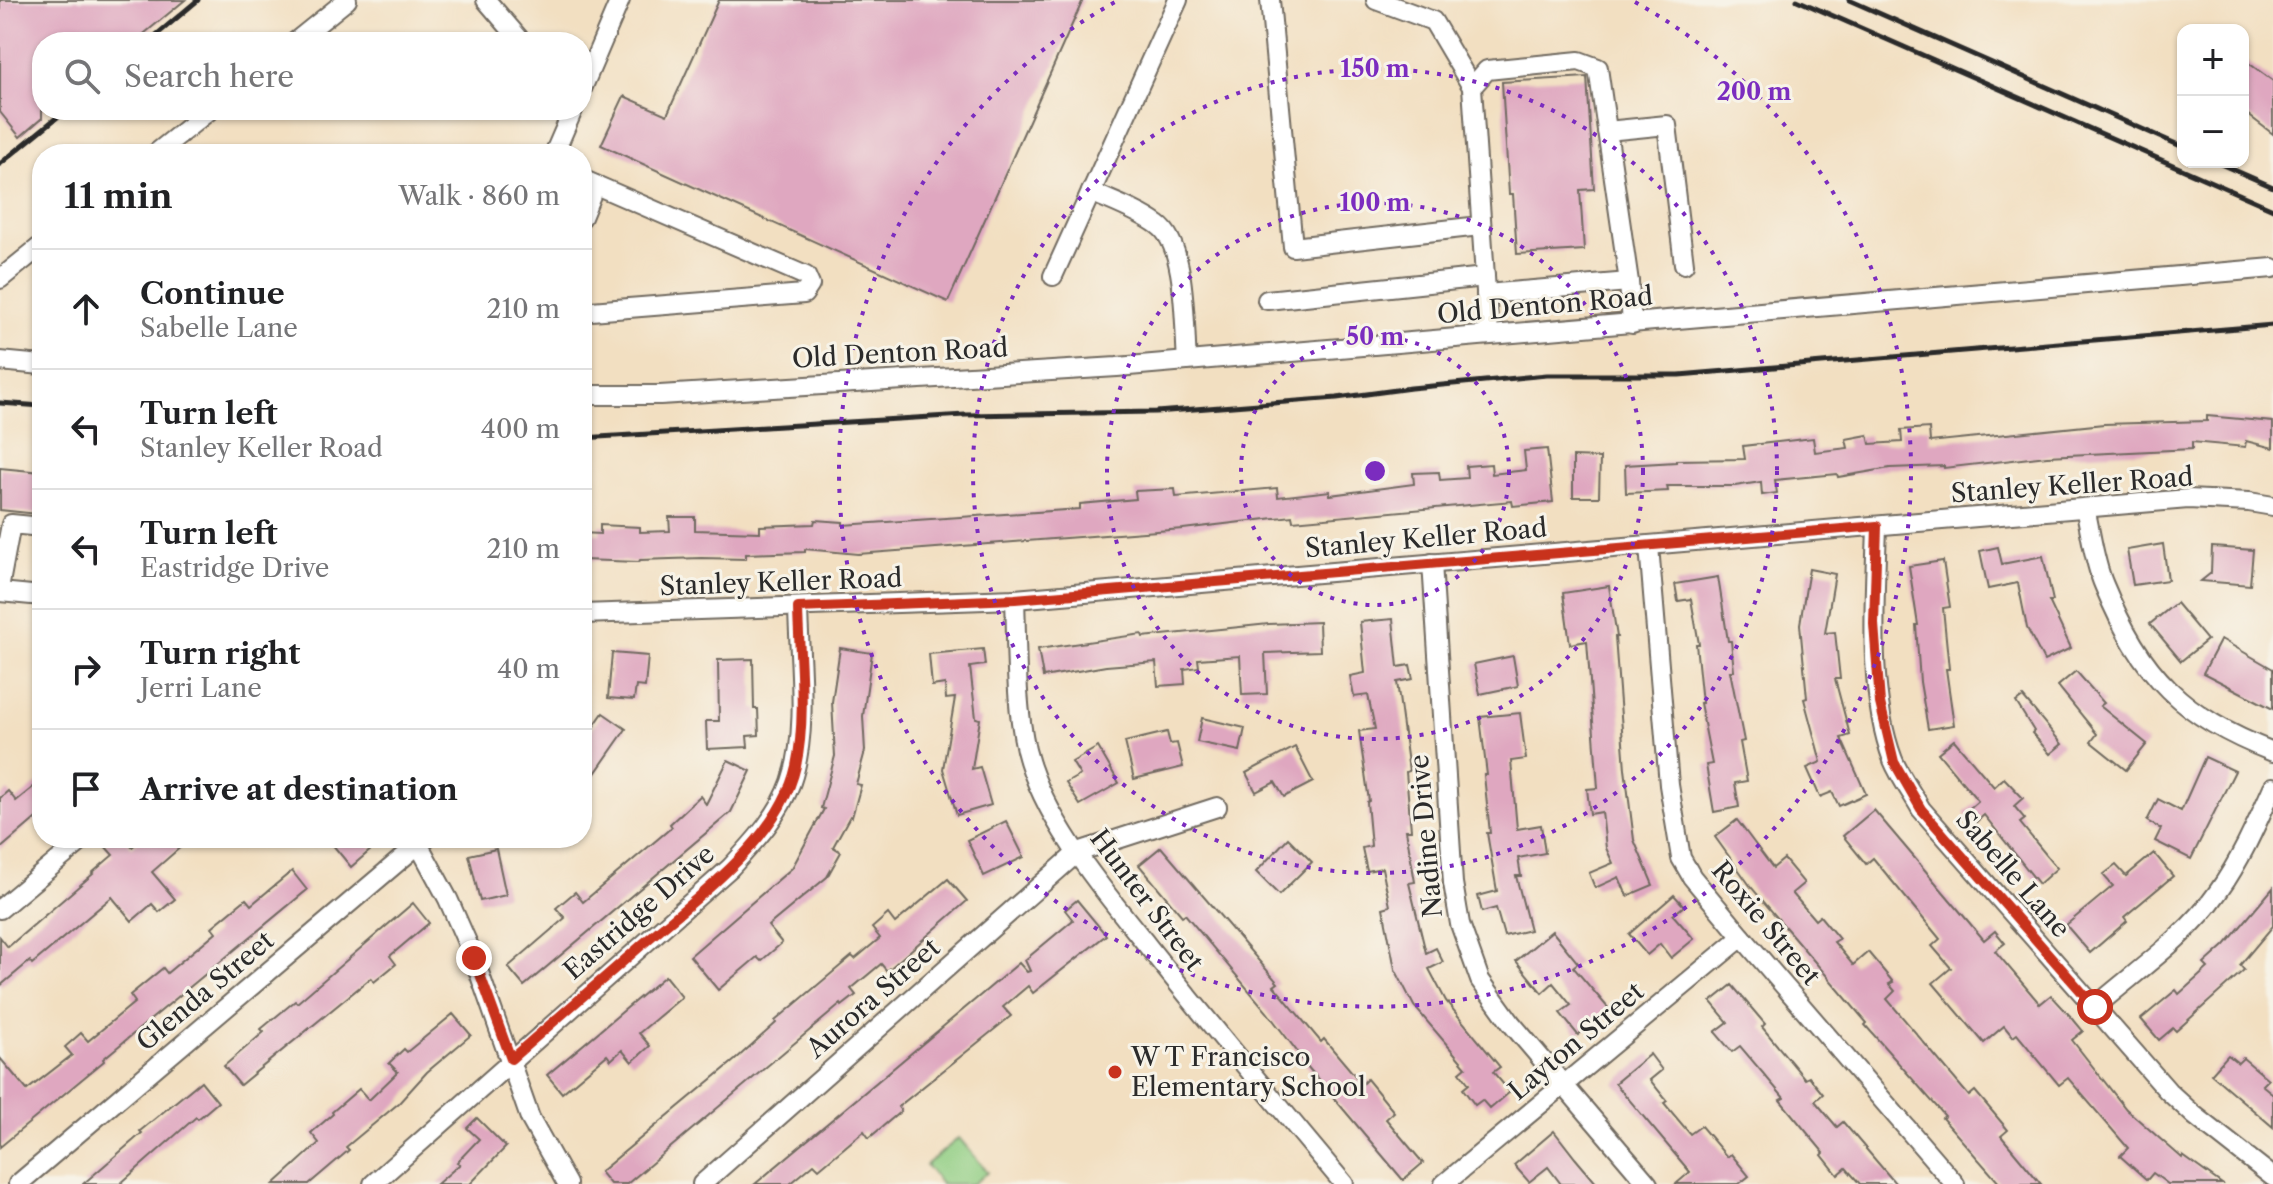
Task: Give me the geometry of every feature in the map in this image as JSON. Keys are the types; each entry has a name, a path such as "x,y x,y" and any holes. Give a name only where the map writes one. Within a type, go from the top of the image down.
{"street":[{"path":"307,32 347,0"},
{"path":"486,0 513,32"},
{"path":"592,66 620,0"},
{"path":"1053,276 1178,0"},
{"path":"1270,0 1293,247 1480,226"},
{"path":"1376,0 1433,21 1472,87 1489,335"},
{"path":"1472,87 1487,70 1579,61 1598,68 1629,282 1632,324"},
{"path":"168,144 198,120"},
{"path":"558,144 569,120"},
{"path":"1607,131 1667,125 1684,264"},
{"path":"592,183 806,276 810,285 804,294 592,311"},
{"path":"1091,192 1159,226 1172,240 1178,261 1187,361"},
{"path":"0,279 32,253"},
{"name":"Old Denton Road","path":"592,395 660,395 1187,361 2273,268"},
{"path":"1267,300 1485,285 1629,282"},
{"path":"0,361 32,364"},
{"name":"Stanley Keller Road","path":"592,616 1015,599 2188,499 2273,506"},
{"path":"2085,508 2103,584 2145,666 2175,697 2205,720 2235,737 2273,752"},
{"path":"0,583 11,524 32,526"},
{"name":"Sabelle Lane","path":"1877,526 1874,624 1880,703 1894,762 1921,809 2168,1091 2273,1177"},
{"name":"Roxie Street","path":"1649,546 1669,785 1681,858 1692,877 1742,937 1955,1184"},
{"name":"Nadine Drive","path":"1432,563 1453,883 1460,924 1480,980 1511,1023 1648,1184"},
{"path":"0,592 32,595"},
{"name":"Hunter Street","path":"1015,599 1020,714 1027,752 1052,815 1108,896 1175,982 1344,1184"},
{"name":"Eastridge Drive","path":"373,1184 730,868 763,832 790,785 796,765 800,724 798,608"},
{"path":"2095,1007 2184,931 2217,894 2248,841 2273,787"},
{"path":"1078,852 1217,807"},
{"path":"0,909 73,848"},
{"name":"Glenda Street","path":"18,1184 411,848"},
{"path":"424,848 474,958 530,1118 567,1184"},
{"name":"Aurora Street","path":"702,1184 1078,852"},
{"name":"Layton Street","path":"1444,1184 1742,937"}],"green space":[{"path":"959,1138 988,1172 973,1184 941,1184 926,1165"}],"building":[{"path":"0,0 185,0 146,32 32,32 32,120 40,120 20,137 0,112"},
{"path":"719,0 1083,0 948,302 601,145 624,96 667,115"},
{"path":"2249,63 2273,81 2273,134 2249,116"},
{"path":"1587,77 1594,189 1580,190 1584,250 1517,254 1513,194 1509,194 1502,82"},
{"path":"2207,416 2273,422 2273,448 2246,441 2245,447 2192,442 2192,449 2047,456 1944,468 1890,468 1838,477 1837,474 1775,480 1777,493 1762,495 1761,482 1735,486 1667,486 1668,491 1626,493 1625,465 1676,460 1745,459 1743,446 1813,438 1815,452 1848,448 1846,439 1868,435 1870,444 1902,442 1901,430 1929,428 1930,442 2104,424 2207,421"},
{"path":"1547,449 1553,502 1513,506 1512,501 1293,521 1292,516 1183,529 858,554 805,549 805,552 746,554 746,559 592,560 592,534 600,534 600,525 640,527 640,532 670,531 669,517 695,517 695,530 760,532 760,526 814,524 815,520 843,522 843,525 1080,509 1080,504 1136,499 1135,491 1175,489 1176,497 1277,488 1278,497 1330,491 1330,495 1414,484 1413,473 1439,472 1440,480 1467,478 1466,466 1491,464 1492,474 1526,470 1524,451"},
{"path":"1573,457 1600,458 1599,497 1573,497"},
{"path":"0,468 32,471 32,513 0,510"},
{"path":"2163,544 2168,580 2133,585 2127,550"},
{"path":"1998,547 2002,564 2043,556 2053,601 2049,601 2071,648 2044,661 2027,628 2018,583 1988,589 1980,551"},
{"path":"2212,547 2253,550 2250,585 2201,581 2211,573"},
{"path":"1943,561 1950,607 1943,608 1949,669 1946,669 1954,725 1928,729 1920,682 1918,625 1909,566"},
{"path":"1809,569 1835,574 1825,633 1835,632 1840,679 1835,679 1850,735 1841,738 1866,794 1839,806 1832,792 1820,797 1807,768 1821,762 1804,699 1807,698 1800,624"},
{"path":"1718,577 1728,641 1731,641 1734,671 1730,671 1744,741 1740,742 1747,781 1735,783 1739,807 1714,812 1706,765 1712,764 1700,703 1696,644 1699,644 1691,599 1678,601 1675,584"},
{"path":"1609,586 1617,637 1625,769 1634,840 1653,885 1627,896 1619,877 1595,888 1589,873 1613,863 1606,848 1602,812 1590,814 1587,789 1598,788 1587,641 1570,644 1563,593"},
{"path":"2176,603 2207,640 2181,661 2150,624"},
{"path":"1393,619 1398,667 1410,665 1413,679 1397,682 1409,771 1406,772 1411,830 1406,830 1415,882 1409,883 1426,953 1436,948 1443,962 1429,969 1446,1001 1500,1067 1493,1072 1510,1092 1490,1109 1482,1100 1475,1105 1463,1089 1469,1084 1460,1072 1466,1067 1414,1006 1395,969 1383,908 1390,906 1382,868 1367,871 1362,848 1371,846 1369,801 1359,731 1375,729 1368,695 1354,697 1350,676 1365,673 1360,622"},
{"path":"1319,622 1320,651 1265,653 1267,694 1242,695 1240,656 1198,659 1199,667 1184,669 1185,684 1158,686 1156,662 1106,666 1043,677 1038,649 1142,634 1143,637"},
{"path":"2221,639 2273,669 2273,709 2203,673"},
{"path":"840,648 872,653 863,716 865,751 856,784 861,785 852,817 833,847 841,852 827,877 768,926 782,943 761,961 757,957 718,990 690,956 792,868 824,809 821,808 835,756 832,702"},
{"path":"983,649 985,665 970,667 976,718 980,719 972,769 980,767 991,805 957,815 943,769 955,698 946,699 945,684 932,686 929,654"},
{"path":"612,653 648,656 645,687 636,686 634,700 608,698"},
{"path":"1513,656 1518,686 1480,694 1474,664"},
{"path":"753,659 754,709 758,709 759,735 747,736 748,747 707,749 706,721 719,721 718,660"},
{"path":"2076,671 2104,703 2100,706 2147,744 2126,770 2091,742 2097,734 2058,686"},
{"path":"2023,697 2062,744 2050,754 2032,733 2034,731 2016,702"},
{"path":"603,713 626,729 592,778 592,729"},
{"path":"1520,713 1526,759 1511,761 1517,829 1541,825 1545,853 1518,858 1521,876 1516,876 1530,930 1504,936 1496,908 1482,912 1478,896 1497,891 1487,833 1490,833 1484,775 1487,775 1480,717"},
{"path":"1202,718 1245,728 1240,751 1197,742"},
{"path":"1167,732 1170,744 1177,743 1183,767 1134,779 1125,742"},
{"path":"1954,740 1994,787 2004,778 2023,798 2014,806 2025,819 2020,823 2057,868 2039,884 1984,815 1974,824 1964,813 1978,801 1938,753"},
{"path":"1098,747 1119,783 1080,805 1066,783 1080,775 1072,762"},
{"path":"1295,747 1313,782 1284,797 1275,782 1256,792 1246,773"},
{"path":"2205,757 2235,771 2191,859 2155,841 2161,829 2147,821 2158,799 2181,811"},
{"path":"728,760 751,771 731,812 524,986 508,967 565,918 556,908 575,892 583,902 672,827 670,824 700,796 706,804"},
{"path":"32,788 32,822 0,849 0,798 8,791 16,801"},
{"path":"1874,810 1984,940 1995,931 2005,943 1995,951 2040,1004 2051,995 2073,1019 2083,1031 2072,1040 2126,1109 2182,1158 2222,1184 2168,1184 2153,1173 2147,1180 2120,1156 2128,1148 2068,1078 2059,1085 2017,1034 2013,1037 2004,1026 1984,1043 1933,983 1951,968 1932,946 1940,939 1873,858 1866,864 1843,836"},
{"path":"1737,820 1773,868 1784,859 1804,883 1792,893 1815,920 1820,916 1839,939 1834,942 1853,965 1868,952 1893,982 1889,984 1895,991 1887,999 1969,1096 1975,1091 2008,1130 2001,1136 2041,1184 2000,1184 1942,1118 1945,1116 1751,887 1715,837"},
{"path":"1006,821 1024,857 984,876 967,840"},
{"path":"1288,838 1312,862 1279,895 1256,872"},
{"path":"1161,847 1278,983 1274,986 1321,1042 1324,1039 1362,1084 1367,1079 1394,1112 1386,1119 1423,1163 1403,1180 1185,914 1182,916 1139,865"},
{"path":"107,848 180,848 152,872 175,899 159,912 152,904 132,921 112,897 32,964 30,961 0,986 0,937 8,947 113,855"},
{"path":"335,848 373,848 351,867"},
{"path":"496,849 506,895 480,901 469,855"},
{"path":"2154,853 2173,876 2124,917 2127,921 2090,953 2066,925 2113,886 2103,875 2116,865 2126,876"},
{"path":"292,871 307,890 0,1147 0,1058 27,1090 72,1055 65,1047 81,1033 88,1041 135,1002 130,995 163,968 167,973 216,932 212,927 246,899 251,905"},
{"path":"948,879 967,901 887,971 881,964 851,989 856,995 841,1004 627,1184 610,1184 600,1172 735,1060 775,1021 852,956 855,959 880,938 872,928 888,914 895,923"},
{"path":"2273,888 2273,926 2240,965 2244,970 2176,1031 2173,1028 2159,1040 2141,1019 2176,990 2179,994 2208,968 2204,964 2225,945"},
{"path":"1674,895 1684,906 1673,915 1694,939 1671,958 1660,944 1647,955 1629,934"},
{"path":"1077,900 1106,935 1033,993 1028,986 1003,1007 1011,1016 898,1107 901,1111 869,1138 864,1131 819,1169 814,1164 790,1184 755,1184 1019,963 1027,972 1030,971 1025,960 1073,920 1065,910"},
{"path":"413,903 429,923 390,956 396,964 374,982 371,978 240,1085 224,1066 264,1032 261,1029 295,1001 297,1003"},
{"path":"1552,931 1578,963 1573,967 1609,1009 1578,1035 1560,1013 1571,1005 1553,983 1542,993 1516,961"},
{"path":"665,976 682,997 639,1033 650,1046 632,1062 622,1050 611,1060 607,1055 562,1093 547,1075"},
{"path":"1732,985 1805,1079 1809,1077 1823,1094 1815,1101 1837,1127 1843,1122 1896,1184 1860,1184 1846,1168 1838,1175 1780,1100 1784,1098 1740,1046 1732,1052 1715,1032 1728,1022 1711,1002"},
{"path":"453,1014 471,1035 427,1072 399,1103 346,1147 349,1150 309,1184 274,1184 319,1143 311,1133 332,1112 359,1089 369,1100 398,1072 389,1063"},
{"path":"1650,1054 1662,1070 1650,1080 1667,1101 1664,1103 1690,1134 1701,1126 1727,1157 1731,1154 1749,1176 1739,1184 1676,1184 1690,1172 1615,1083"},
{"path":"2228,1055 2238,1063 2243,1058 2268,1079 2262,1085 2273,1094 2273,1127 2211,1074"},
{"path":"201,1081 218,1102 198,1119 196,1117 120,1184 83,1184 142,1133 140,1131"},
{"path":"477,1118 506,1147 470,1184 437,1184 460,1164 457,1162 479,1139 467,1128"},
{"path":"1554,1131 1597,1184 1561,1184 1548,1167 1529,1182 1514,1165"}],"railway":[{"path":"160,32 198,0"},
{"path":"1797,0 2273,209"},
{"path":"1849,0 2177,144"},
{"path":"0,164 54,120"},
{"path":"2230,168 2273,187"},
{"path":"592,437 965,415 1156,412 1337,398 1547,375 1679,375 2273,325"},
{"path":"0,403 32,405"}],"place":[{"name":"W T Francisco Elementary School","path":"1115,1072"}],"route":[{"path":"474,958 511,1059 730,868 763,832 790,785 796,765 800,724 798,608 1015,599 1877,526 1874,624 1882,722 1894,762 1921,809 2095,1007"}]}
